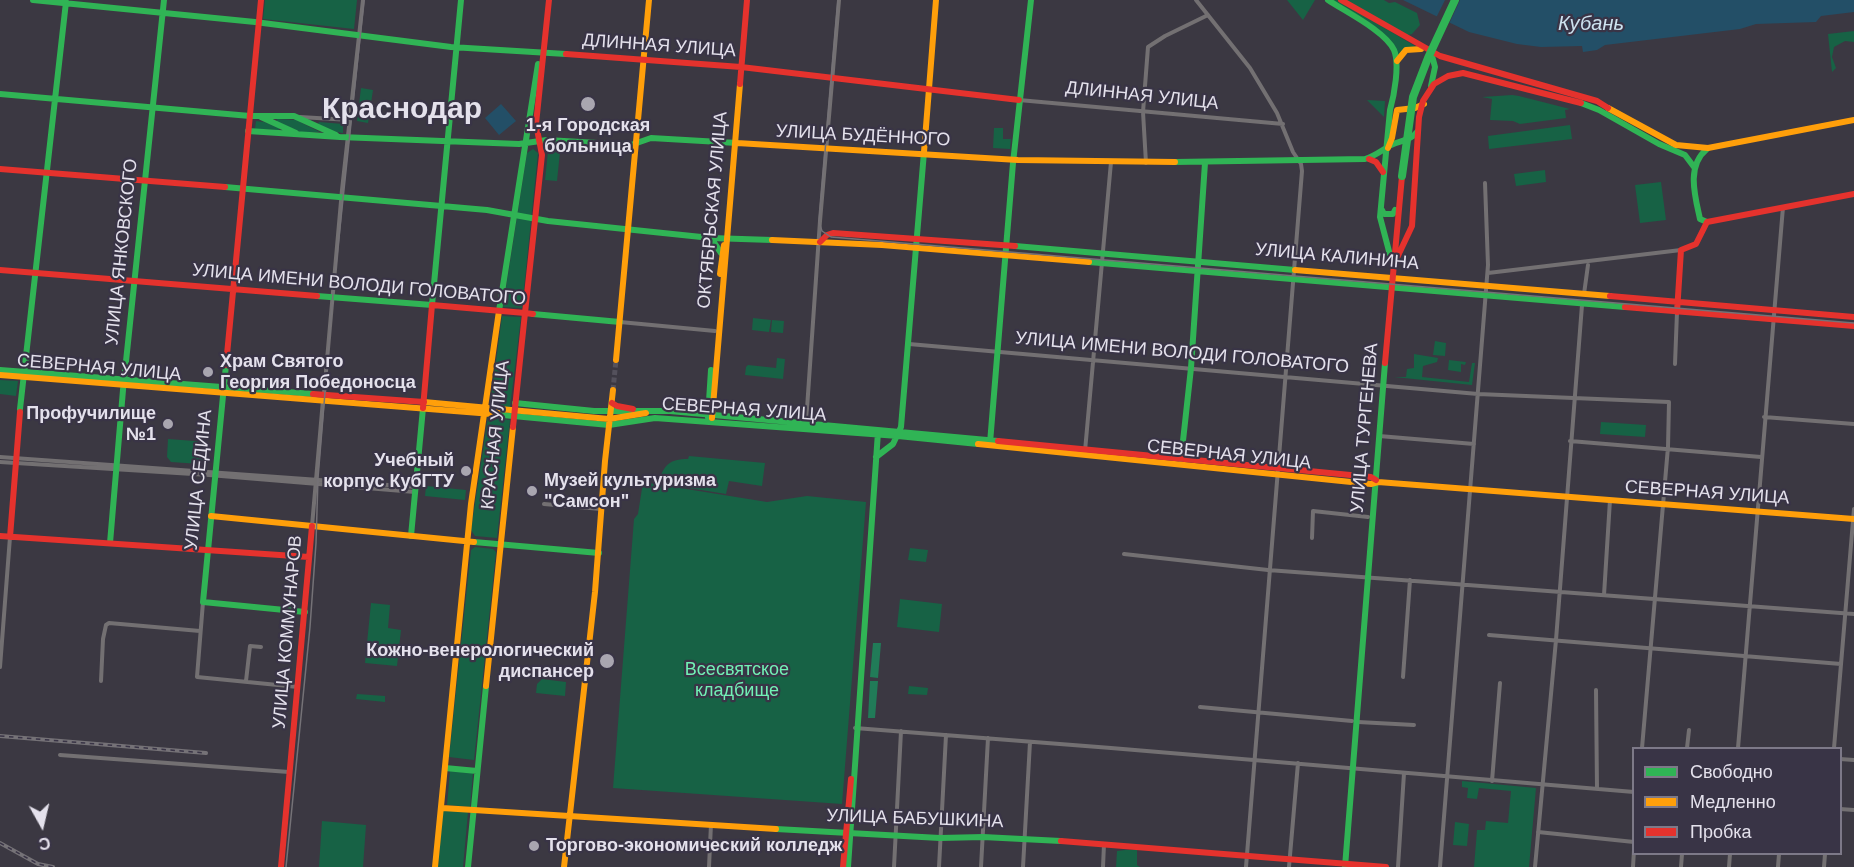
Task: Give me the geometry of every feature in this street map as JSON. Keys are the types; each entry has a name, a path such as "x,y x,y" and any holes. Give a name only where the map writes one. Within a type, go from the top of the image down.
{"main road":[{"name":"ДЛИННАЯ УЛИЦА","path":"33,0 258,23 456,47 643,57 740,66 1019,100"},
{"name":"УЛИЦА ЯНКОВСКОГО","path":"110,543 123,382 164,0"},
{"name":"УЛИЦА СЕДИНА","path":"203,602 261,0"},
{"path":"411,536 461,0"},
{"name":"КРАСНАЯ УЛИЦА","path":"435,867 467,542 525,142 535,102 547,0"},
{"path":"616,360 649,0"},
{"name":"ОКТЯБРЬСКАЯ УЛИЦА","path":"710,418 745,0"},
{"path":"876,457 892,444 899,433 909,344 922,154 936,0"},
{"path":"990,442 1019,100 1031,0"},
{"path":"1328,0 1384,37 1394,50 1397,61"},
{"path":"1341,0 1428,50 1597,101 1676,145 1708,148 1854,120"},
{"name":"УЛИЦА ТУРГЕНЕВА","path":"1390,278 1398,230 1413,97 1455,0"},
{"path":"10,537 23,374 66,2"},
{"path":"1390,255 1381,222 1381,205 1385,152 1397,61 1400,55 1410,49 1428,50"},
{"path":"1393,267 1411,230 1417,132 1435,67 1428,50"},
{"path":"1431,87 1450,75 1468,73 1579,102 1685,155 1694,167 1703,221 1696,244 1681,250 1677,312"},
{"name":"УЛИЦА БУДЁННОГО","path":"0,94 250,116 294,116 344,137"},
{"path":"1393,100 1408,108"},
{"name":"КРАСНАЯ УЛИЦА","path":"468,867 542,155 536,124 535,102"},
{"path":"1385,152 1392,138 1397,110 1415,108 1424,104"},
{"name":"УЛИЦА БУДЁННОГО","path":"259,116 299,135"},
{"path":"1388,129 1392,138 1413,150 1415,167"},
{"name":"УЛИЦА БУДЁННОГО","path":"248,130 299,135 519,144 540,140 636,144 651,138 1014,160 1146,163 1365,159 1413,138 1417,132"},
{"path":"1694,167 1698,156 1708,148"},
{"path":"1365,159 1376,162 1384,173"},
{"path":"1181,459 1191,368 1205,163"},
{"name":"УЛИЦА КАЛИНИНА","path":"0,169 442,205 514,214 535,219 711,238 915,248 1854,326"},
{"name":"УЛИЦА ТУРГЕНЕВА","path":"1343,865 1390,255 1396,188 1402,179"},
{"path":"1703,221 1854,194"},
{"path":"1381,205 1386,215 1392,215 1395,210"},
{"path":"1398,230 1403,235 1411,230"},
{"path":"820,242 826,235 833,232"},
{"name":"УЛИЦА КАЛИНИНА","path":"833,232 1854,317"},
{"path":"711,238 721,253"},
{"name":"ОКТЯБРЬСКАЯ УЛИЦА","path":"710,418 714,331 721,253 725,238"},
{"name":"УЛИЦА ИМЕНИ ВОЛОДИ ГОЛОВАТОГО","path":"0,270 620,322"},
{"name":"СЕВЕРНАЯ УЛИЦА","path":"0,372 486,411 514,410 806,423 877,433"},
{"name":"УЛИЦА ТУРГЕНЕВА","path":"1366,577 1368,517 1379,436 1381,386"},
{"path":"564,867 571,817 613,390"},
{"name":"СЕВЕРНАЯ УЛИЦА","path":"514,410 610,415 658,412"},
{"name":"СЕВЕРНАЯ УЛИЦА","path":"610,415 638,410 877,433 899,433 1470,490 1854,519"},
{"path":"843,867 848,832 877,433"},
{"path":"856,728 877,433"},
{"name":"СЕВЕРНАЯ УЛИЦА","path":"1131,457 1181,459 1276,471"},
{"path":"211,516 598,553"},
{"name":"УЛИЦА КОММУНАРОВ","path":"281,867 312,526"},
{"path":"0,536 309,557"},
{"path":"203,602 305,612"},
{"path":"445,768 477,771"},
{"name":"УЛИЦА БАБУШКИНА","path":"442,808 895,836 1025,839 1247,855 1290,863 1386,867"},
{"path":"848,832 848,867"}],"street":[{"name":"УЛИЦА КОММУНАРОВ","path":"312,526 342,197 344,137 350,120 363,0"},
{"path":"806,423 839,0"},
{"path":"1196,0 1250,68 1283,124 1302,171 1268,570 1246,867"},
{"path":"1146,163 1143,112 1148,47 1208,15"},
{"name":"ДЛИННАЯ УЛИЦА","path":"1019,100 1283,124"},
{"name":"УЛИЦА БУДЁННОГО","path":"294,116 350,120"},
{"path":"317,126 316,122 319,117"},
{"path":"1085,452 1111,162"},
{"path":"1440,867 1489,260 1485,183"},
{"path":"1738,747 1783,207"},
{"path":"820,221 822,227 833,232"},
{"path":"1488,273 1681,250"},
{"path":"1584,294 1588,265"},
{"path":"1535,867 1556,640 1582,305"},
{"path":"1675,364 1677,312"},
{"name":"УЛИЦА ИМЕНИ ВОЛОДИ ГОЛОВАТОГО","path":"620,322 714,331"},
{"name":"УЛИЦА ИМЕНИ ВОЛОДИ ГОЛОВАТОГО","path":"909,344 1478,394 1669,402 1667,449"},
{"path":"1764,417 1854,424"},
{"path":"1379,436 1474,444"},
{"path":"1570,441 1761,457"},
{"path":"1642,747 1667,449"},
{"path":"0,457 416,489"},
{"path":"0,462 16,460"},
{"path":"1604,595 1610,500"},
{"path":"544,504 600,509"},
{"path":"1834,747 1854,509"},
{"path":"1312,538 1313,511 1368,517"},
{"path":"0,667 10,537"},
{"path":"1124,554 1268,570 1854,614"},
{"path":"1403,677 1410,580"},
{"name":"УЛИЦА СЕДИНА","path":"203,602 197,677 246,682"},
{"path":"101,681 104,627 109,623 200,631"},
{"path":"1489,635 1841,664"},
{"path":"261,646 250,646 246,682 298,687"},
{"path":"1492,780 1500,683"},
{"path":"1596,690 1597,789"},
{"path":"1200,707 1354,722 1414,725"},
{"path":"856,728 1632,792"},
{"path":"1688,747 1689,730"},
{"path":"894,867 901,731"},
{"path":"939,867 946,735"},
{"path":"981,867 988,738"},
{"path":"1023,867 1030,742"},
{"path":"60,755 290,772"},
{"path":"1290,863 1298,764"},
{"path":"1398,867 1404,773"},
{"path":"709,867 711,824"},
{"path":"1538,832 1632,842"},
{"path":"1103,867 1104,844"}],"green space":[{"path":"265,0 357,0 354,29 263,19"},
{"path":"1287,0 1315,0 1303,20"},
{"path":"1332,0 1338,0 1415,46 1397,56 1394,47 1380,31"},
{"path":"1345,0 1395,2 1417,13 1420,25 1412,34 1405,36"},
{"path":"1854,31 1854,42 1845,41 1834,47 1832,57 1836,68 1832,72 1828,34"},
{"path":"361,88 373,90 368,123 357,121"},
{"path":"1512,95 1570,109 1565,110 1566,118 1520,124 1513,121 1490,120 1492,99 1482,97"},
{"path":"1367,100 1385,101 1384,117"},
{"path":"277,119 296,120 320,132 300,132 277,122"},
{"path":"256,121 264,122 279,130 255,129"},
{"path":"319,122 343,124 343,133 318,124"},
{"path":"1570,125 1572,139 1489,149 1488,136"},
{"path":"994,128 1003,128 1003,139 1011,139 1010,149 993,148"},
{"path":"533,149 538,153 522,308 503,307 527,153"},
{"path":"548,151 560,152 557,181 545,180"},
{"path":"1545,170 1546,182 1516,186 1514,174"},
{"path":"1661,182 1666,220 1640,223 1635,185"},
{"path":"502,316 521,317 510,408 490,406"},
{"path":"753,318 771,320 769,332 752,330"},
{"path":"772,320 784,321 783,333 771,332"},
{"path":"1435,341 1446,343 1445,356 1433,355"},
{"path":"1414,354 1438,358 1437,362 1423,366 1422,377 1469,382 1472,363 1475,363 1472,385 1394,377 1406,377 1407,369 1414,368"},
{"path":"777,358 785,359 783,379 745,375 748,365 776,368"},
{"path":"1449,360 1466,362 1465,365 1461,364 1461,372 1448,370"},
{"path":"0,380 18,381 16,396 0,394"},
{"path":"488,417 510,420 497,538 475,536 471,530"},
{"path":"1601,422 1646,425 1645,437 1600,434"},
{"path":"168,439 208,442 206,460 200,464 171,462 167,457"},
{"path":"689,456 765,463 762,486 729,481 726,494 658,483 668,464 676,460 688,459"},
{"name":"Всесвятское кладбище","path":"643,482 767,502 807,496 866,502 842,804 613,788 634,519 638,514"},
{"path":"426,486 466,490 465,500 425,496"},
{"path":"475,547 493,549 496,552 474,760 449,757 471,550"},
{"path":"910,548 928,550 926,562 908,560"},
{"path":"900,599 942,604 939,632 897,627"},
{"path":"371,603 390,605 388,628 401,630 397,666 365,663"},
{"path":"873,643 881,643 878,678 870,677"},
{"path":"542,679 566,682 565,696 536,693 537,684"},
{"path":"870,681 878,681 875,718 868,718"},
{"path":"909,686 928,688 927,695 908,694"},
{"path":"357,694 385,696 385,702 356,699"},
{"path":"450,771 473,773 470,807 447,805"},
{"path":"1462,781 1536,788 1529,867 1474,867 1477,830 1485,830 1486,821 1508,823 1511,791 1479,788 1477,799 1467,798 1468,788 1462,787"},
{"path":"443,810 468,812 463,867 438,867"},
{"path":"322,821 366,825 363,867 319,867"},
{"path":"1455,822 1469,824 1467,846 1453,845"},
{"path":"1137,850 1137,865 1140,867 1116,867 1117,851"}],"water":[{"name":"Кубань","path":"1403,0 1854,0 1854,12 1821,16 1816,22 1756,24 1740,29 1605,45 1597,50 1583,52 1582,46 1541,47 1517,44 1469,32"},
{"path":"501,104 516,121 499,135 485,118"}],"pier":[{"path":"1445,0 1460,0 1448,26 1435,20"}],"tunnel":[{"path":"613,390 616,360"}],"tram line":[{"path":"286,867 310,627 318,478 333,294 364,0"},
{"path":"838,0 819,222 822,231 831,237 1854,323"}],"railway":[{"path":"0,736 206,753"},
{"path":"0,843 38,864 53,867"}],"traffic: fast":[{"path":"33,0 255,22 451,47 566,54"},
{"path":"110,543 123,390 164,0"},
{"path":"317,296 432,305 461,0"},
{"path":"990,443 1013,163 1031,0"},
{"path":"1328,0 1382,36 1394,50 1396,56 1396,80 1390,110 1380,217 1390,255"},
{"path":"1402,176 1413,97 1455,0"},
{"path":"20,409 66,2"},
{"path":"1431,52 1435,67 1431,86"},
{"path":"499,311 538,64"},
{"path":"0,94 250,116 294,116 336,135"},
{"path":"1581,103 1685,155 1694,167"},
{"path":"261,117 296,133"},
{"path":"248,131 519,144 547,140 631,145 651,138 737,143"},
{"path":"1175,162 1365,159 1408,139 1417,132"},
{"path":"1707,149 1700,156 1694,173 1700,219 1707,222"},
{"path":"876,457 893,444 901,427 924,152"},
{"path":"1181,459 1191,368 1205,163"},
{"path":"225,187 487,210 548,221 711,238 772,240"},
{"path":"1382,210 1384,214 1393,214 1395,210"},
{"path":"711,238 721,253"},
{"path":"1015,246 1295,270"},
{"path":"1089,262 1625,307"},
{"path":"533,314 620,322"},
{"path":"1345,867 1385,363"},
{"path":"226,365 203,602 305,612"},
{"path":"0,370 313,394"},
{"path":"708,417 711,370"},
{"path":"515,403 594,411 670,411 998,441"},
{"path":"411,536 423,408"},
{"path":"492,414 609,425 655,418 978,444"},
{"path":"848,867 878,432"},
{"path":"474,542 599,553"},
{"path":"468,867 486,686"},
{"path":"445,768 477,771"},
{"path":"776,829 940,838 983,837 1061,841"}],"traffic: slow":[{"path":"616,360 649,0"},
{"path":"924,152 936,0"},
{"path":"1397,61 1406,50 1421,49"},
{"path":"712,418 740,84"},
{"path":"1388,148 1397,110 1415,108 1424,104"},
{"path":"1608,108 1676,145 1708,148 1854,120"},
{"path":"737,143 1018,160 1175,162"},
{"path":"772,240 882,245 1089,262"},
{"path":"720,274 724,245"},
{"path":"1295,270 1610,296"},
{"path":"435,867 471,504 499,311"},
{"path":"0,375 492,414"},
{"path":"564,867 595,592 613,390"},
{"path":"424,402 609,419 646,413"},
{"path":"486,686 513,427"},
{"path":"978,444 1371,484 1378,482"},
{"path":"1378,482 1854,519"},
{"path":"211,516 474,542"},
{"path":"442,808 776,829"}],"traffic: jam":[{"path":"226,365 261,0"},
{"path":"533,314 525,313 542,155 536,124 549,0"},
{"path":"740,84 747,0"},
{"path":"1341,0 1440,56 1597,101 1608,108"},
{"path":"566,54 741,67 1019,100"},
{"path":"1396,260 1412,226 1419,117 1423,101 1434,84 1448,76 1463,73 1581,103"},
{"path":"1369,159 1376,162 1383,172"},
{"path":"0,169 225,187"},
{"path":"1385,363 1402,176"},
{"path":"1677,312 1681,250 1696,244 1707,222 1854,194"},
{"path":"820,242 833,233 1015,246"},
{"path":"0,270 317,296"},
{"path":"1610,296 1854,317"},
{"path":"423,408 432,305 525,313 513,427"},
{"path":"1625,307 1854,326"},
{"path":"313,394 424,402"},
{"path":"612,403 633,409"},
{"path":"10,537 20,412"},
{"path":"998,441 1371,477 1376,480"},
{"path":"281,867 312,526"},
{"path":"0,536 309,557"},
{"path":"843,867 851,779"},
{"path":"1061,841 1386,867"}],"place":[{"name":"1-я Городская больница","path":"588,104"},
{"name":"Храм Святого Георгия Победоносца","path":"208,372"},
{"name":"Профучилище №1","path":"168,424"},
{"name":"Учебный корпус КубГТУ","path":"466,471"},
{"name":"Музей культуризма \"Самсон\"","path":"532,491"},
{"name":"Кожно-венерологический диспансер","path":"607,661"},
{"name":"Торгово-экономический колледж","path":"534,846"}],"district":[{"name":"Краснодар","path":"402,110"}]}
